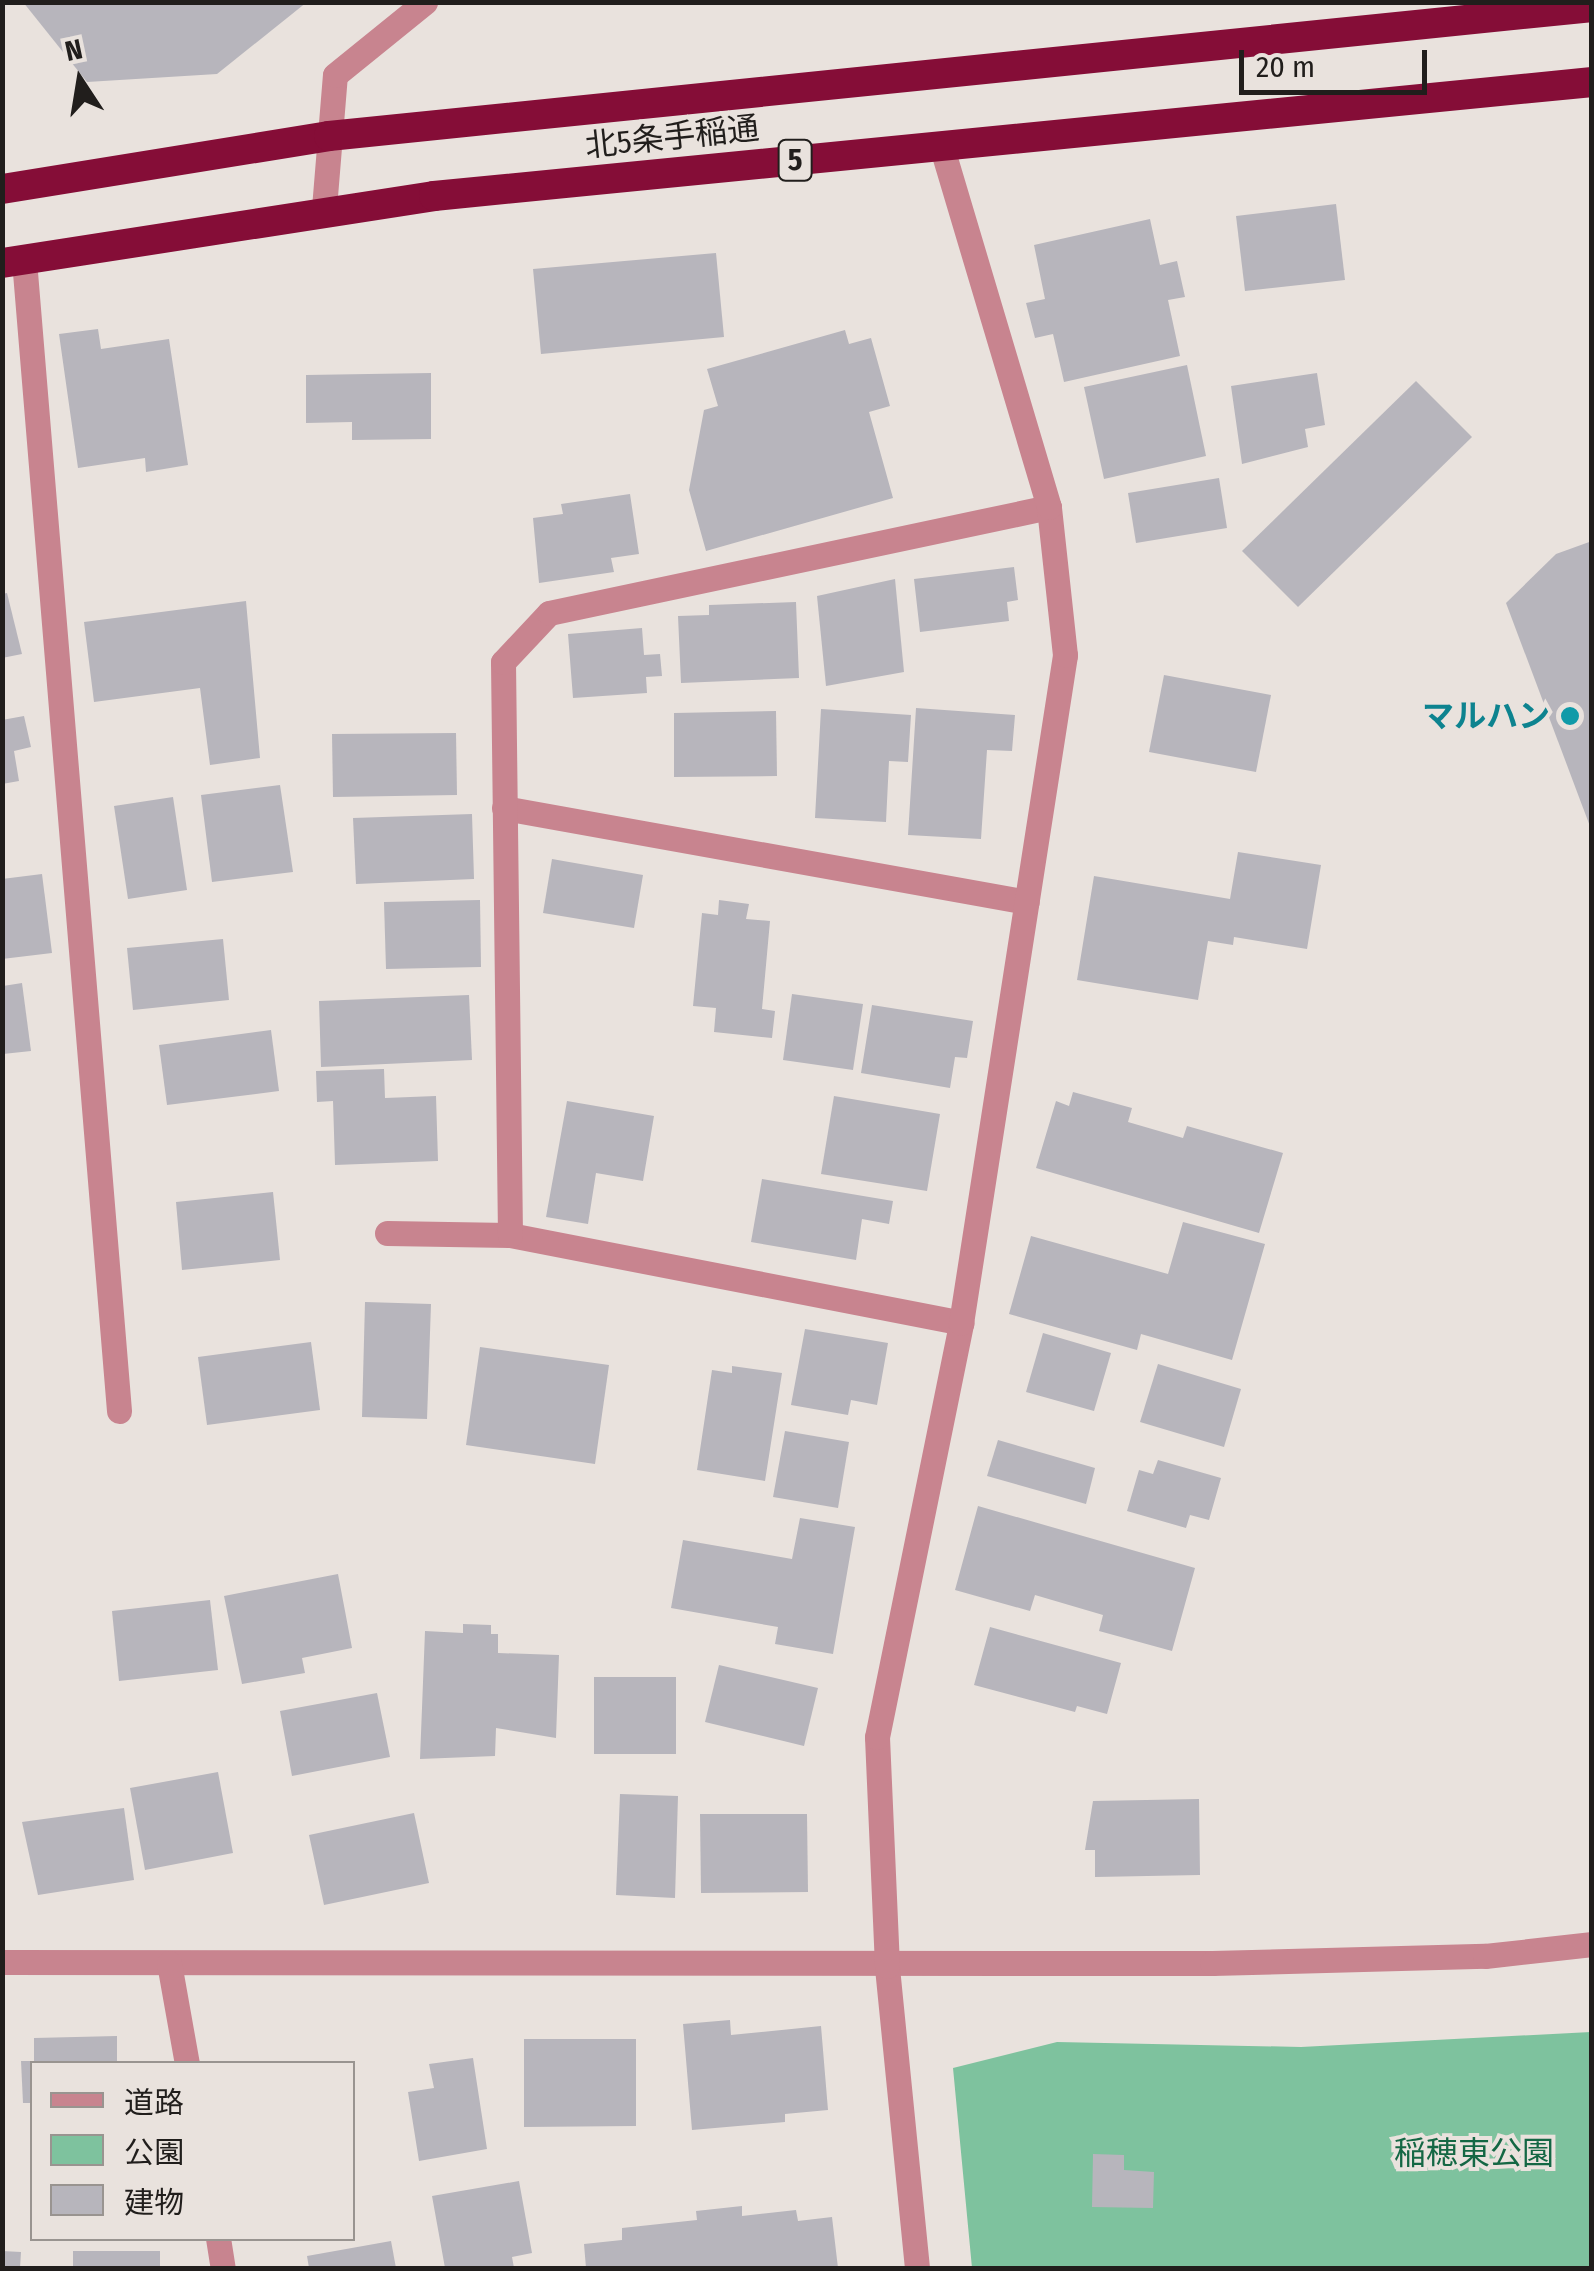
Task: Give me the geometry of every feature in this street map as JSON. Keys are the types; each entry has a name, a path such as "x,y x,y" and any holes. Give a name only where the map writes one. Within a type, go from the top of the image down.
{"highway":[{"name":"北5条手稲通","path":"2,189 329,136 1592,7"},
{"name":"北5条手稲通","path":"13,262 324,208 1592,82"}],"street":[{"path":"324,208 336,75 425,2"},
{"path":"917,2268 887,1966 876,1736 961,1322 1066,655 1049,506 942,145"},
{"path":"13,262 119,1411"},
{"path":"510,1236 503,662 549,613 1049,506"},
{"path":"504,808 1027,902"},
{"path":"387,1233 510,1236 961,1322"},
{"path":"2,1962 887,1966 1485,1956 1592,1944"},
{"path":"169,1962 186,2061"},
{"path":"218,2241 223,2268"}],"green space":[{"name":"稲穂東公園","path":"1591,2032 1591,2268 972,2268 953,2068 1057,2042 1301,2047"}],"building":[{"path":"23,2 307,2 217,74 87,82"},
{"path":"1336,204 1345,280 1245,291 1236,216"},
{"path":"1150,219 1160,265 1177,261 1185,297 1168,300 1180,356 1064,382 1053,334 1035,338 1026,303 1045,299 1034,245"},
{"path":"716,253 724,337 541,354 533,269"},
{"path":"98,329 101,349 169,339 188,465 146,472 145,458 78,468 59,334"},
{"path":"845,330 849,344 871,338 890,406 869,412 893,498 706,551 689,490 704,410 718,406 707,369"},
{"path":"1187,365 1206,456 1104,479 1084,387"},
{"path":"431,373 431,439 352,440 352,422 306,423 306,375"},
{"path":"1317,373 1325,425 1305,429 1308,447 1242,464 1231,386"},
{"path":"1416,381 1472,437 1298,607 1242,551"},
{"path":"1219,478 1227,528 1136,543 1128,493"},
{"path":"630,494 639,554 611,558 614,572 539,583 533,518 563,514 561,504"},
{"name":"マルハン","path":"1592,541 1591,829 1506,603 1556,554"},
{"path":"1014,567 1018,600 1007,602 1009,621 920,632 914,579"},
{"path":"895,579 904,672 826,686 817,596"},
{"path":"7,593 22,654 2,658 2,594"},
{"path":"246,601 260,758 210,765 200,688 94,702 84,622"},
{"path":"796,602 799,678 681,683 678,616 709,615 709,605"},
{"path":"642,628 644,655 660,654 662,676 646,677 647,693 573,698 568,634"},
{"path":"1164,675 1271,695 1256,772 1149,752"},
{"path":"916,708 1015,715 1012,751 987,750 981,839 908,835"},
{"path":"821,709 911,715 908,762 889,761 886,822 815,818"},
{"path":"776,711 777,776 674,777 674,713"},
{"path":"24,716 31,747 14,751 19,781 2,784 2,720"},
{"path":"456,733 457,795 333,797 332,734"},
{"path":"280,785 293,872 212,882 201,795"},
{"path":"173,797 187,890 128,899 114,806"},
{"path":"472,814 474,879 356,884 353,818"},
{"path":"1238,852 1321,865 1307,949 1234,937 1233,945 1208,941 1198,1000 1077,980 1094,876 1230,899"},
{"path":"552,859 643,875 634,928 543,913"},
{"path":"42,874 52,953 2,959 2,879"},
{"path":"480,900 481,967 386,969 384,902"},
{"path":"719,900 749,904 746,919 770,921 762,1009 775,1011 772,1038 714,1032 716,1008 693,1006 702,913 718,915"},
{"path":"223,939 229,1000 133,1010 127,948"},
{"path":"22,983 31,1051 3,1054 3,986"},
{"path":"792,994 863,1004 853,1070 783,1060"},
{"path":"469,995 472,1060 321,1067 319,1001"},
{"path":"872,1005 973,1021 967,1058 955,1057 950,1088 861,1073"},
{"path":"271,1030 279,1091 167,1105 159,1045"},
{"path":"384,1069 385,1098 436,1096 438,1161 335,1165 333,1101 317,1102 316,1071"},
{"path":"1073,1092 1132,1108 1128,1122 1183,1138 1187,1126 1283,1153 1259,1233 1036,1168 1056,1101 1069,1106"},
{"path":"834,1096 940,1114 927,1191 821,1174"},
{"path":"567,1101 654,1116 643,1181 596,1173 588,1224 546,1217"},
{"path":"762,1179 893,1201 889,1224 862,1219 856,1260 751,1242"},
{"path":"273,1192 280,1260 182,1270 176,1202"},
{"path":"1183,1222 1265,1244 1232,1360 1141,1334 1137,1350 1009,1314 1031,1236 1168,1274"},
{"path":"365,1302 431,1304 427,1419 362,1417"},
{"path":"805,1329 888,1343 877,1405 851,1400 848,1415 791,1405"},
{"path":"1043,1333 1111,1353 1094,1411 1026,1392"},
{"path":"311,1342 320,1410 207,1425 198,1357"},
{"path":"480,1347 609,1365 595,1464 466,1445"},
{"path":"1158,1364 1241,1389 1224,1447 1140,1422"},
{"path":"732,1366 782,1373 765,1481 697,1470 712,1370 732,1373"},
{"path":"785,1431 849,1442 838,1508 773,1497"},
{"path":"998,1440 1095,1468 1086,1504 987,1476"},
{"path":"1158,1460 1221,1478 1209,1520 1190,1515 1186,1528 1127,1511 1139,1470 1153,1474"},
{"path":"978,1506 1195,1568 1172,1651 1099,1631 1103,1615 1035,1595 1030,1611 955,1590"},
{"path":"800,1518 855,1527 833,1654 775,1644 778,1627 671,1608 683,1540 792,1559"},
{"path":"338,1574 352,1648 302,1658 305,1673 242,1684 224,1596"},
{"path":"210,1600 218,1670 119,1681 112,1611"},
{"path":"463,1624 491,1625 491,1634 498,1634 498,1653 559,1655 556,1738 496,1728 495,1756 420,1759 425,1631 463,1633"},
{"path":"990,1627 1121,1663 1107,1714 1077,1706 1075,1712 974,1685"},
{"path":"719,1665 818,1688 804,1746 705,1722"},
{"path":"594,1677 676,1677 676,1754 594,1754"},
{"path":"377,1693 390,1757 292,1776 280,1711"},
{"path":"218,1772 233,1853 145,1870 130,1788"},
{"path":"620,1794 678,1796 675,1898 616,1895"},
{"path":"1199,1799 1200,1875 1095,1877 1095,1850 1085,1850 1093,1801"},
{"path":"124,1808 134,1880 38,1895 22,1822"},
{"path":"414,1813 429,1883 324,1905 309,1835"},
{"path":"700,1814 807,1814 808,1892 701,1893"},
{"path":"730,2020 731,2035 821,2026 828,2110 785,2114 785,2122 692,2130 683,2024"},
{"path":"117,2036 117,2061 34,2061 34,2038"},
{"path":"524,2039 636,2039 636,2126 524,2127"},
{"path":"473,2058 487,2149 419,2161 408,2092 434,2088 429,2064"},
{"path":"21,2061 30,2061 30,2103 23,2103"},
{"path":"1093,2154 1124,2155 1124,2170 1154,2172 1153,2208 1092,2207"},
{"path":"519,2181 532,2253 512,2257 514,2268 445,2268 432,2196"},
{"path":"742,2206 742,2216 796,2210 798,2221 832,2217 838,2268 586,2268 584,2244 622,2240 622,2228 697,2220 696,2211"},
{"path":"391,2241 396,2268 309,2268 307,2256"},
{"path":"2,2251 21,2252 20,2268 2,2268"},
{"path":"73,2251 160,2251 160,2268 73,2268"}],"place":[{"name":"マルハン","path":"1570,716"}]}
